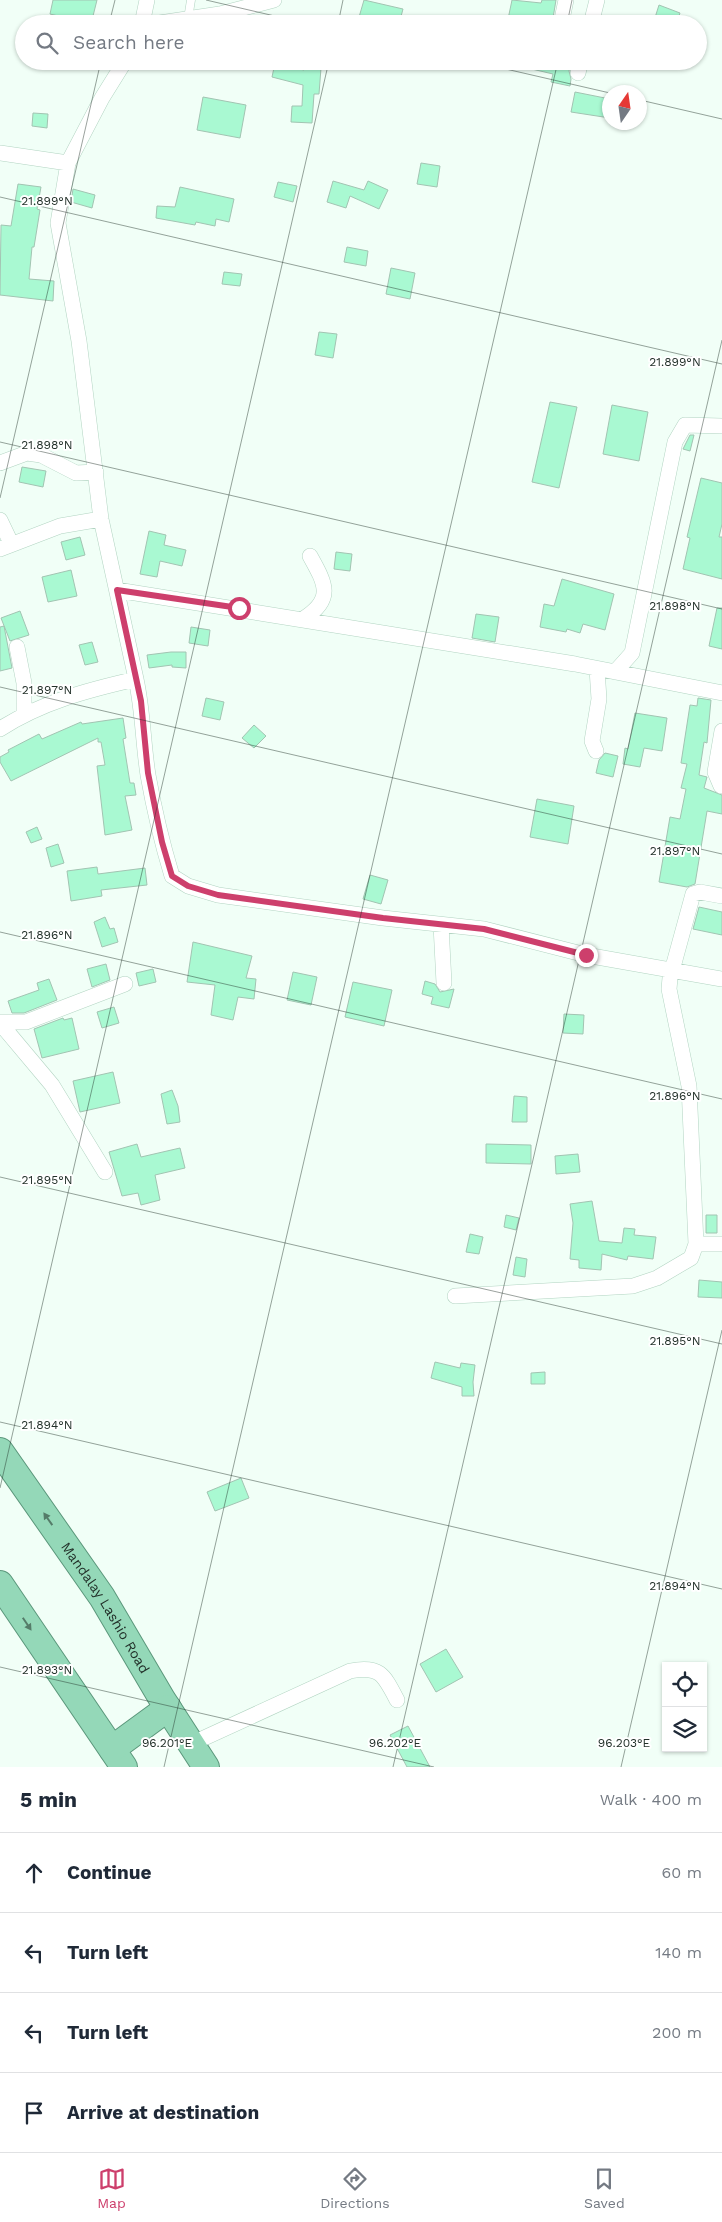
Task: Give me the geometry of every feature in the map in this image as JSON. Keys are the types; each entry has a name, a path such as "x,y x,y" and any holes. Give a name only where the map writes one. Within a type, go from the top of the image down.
{"highway":[{"name":"Mandalay Lashio Road","path":"0,1451 102,1597 168,1708 206,1767"},
{"path":"0,1584 118,1761 168,1708"}],"street":[{"path":"144,15 147,0"},
{"path":"214,15 274,0"},
{"path":"563,15 566,0"},
{"path":"593,15 597,0"},
{"path":"120,70 102,98 68,163 58,223 79,340 102,518 141,701 148,773 162,842 172,876 188,886 218,895 484,929 586,955 722,979"},
{"path":"0,153 68,163"},
{"path":"615,672 632,653 675,442 679,432 685,425 722,426"},
{"path":"0,463 27,453 41,455 76,473 96,472"},
{"path":"0,520 5,546 60,526 102,518"},
{"path":"303,619 318,610 324,596 324,582 310,556"},
{"path":"117,590 303,619 615,672 722,693"},
{"path":"17,647 24,683 24,713"},
{"path":"596,751 592,741 599,699 597,669"},
{"path":"0,729 24,713 59,699 136,679"},
{"path":"721,786 715,772 722,731"},
{"path":"455,1296 633,1286 657,1278 691,1258 696,1244 689,1086 669,989 693,894 700,892 722,896"},
{"path":"441,924 444,983"},
{"path":"0,1022 26,1022 125,984"},
{"path":"0,1022 52,1085 105,1172"},
{"path":"696,1244 722,1244"},
{"path":"191,1744 350,1671 365,1668 374,1669 386,1679 397,1700"}],"lane":[{"path":"189,15 191,0"}],"building":[{"path":"53,0 97,0 93,15 50,14"},
{"path":"364,0 403,9 401,15 360,15"},
{"path":"512,0 541,3 542,0 556,0 554,15 509,15"},
{"path":"659,5 680,13 679,15 656,15"},
{"path":"274,70 321,70 319,94 314,94 312,123 291,122 292,106 302,106 303,85 272,77"},
{"path":"536,70 569,70 570,86 551,82 553,74"},
{"path":"575,92 602,97 602,117 571,112"},
{"path":"203,97 246,105 240,138 197,130"},
{"path":"33,113 48,114 47,128 32,126"},
{"path":"421,163 440,166 437,187 417,184"},
{"path":"333,181 364,190 368,181 388,190 379,209 350,196 346,208 327,202"},
{"path":"278,182 297,186 293,202 274,197"},
{"path":"18,184 41,187 37,209 40,210 34,247 32,247 29,279 54,281 53,301 0,295 1,225 11,226"},
{"path":"180,187 234,199 229,222 216,219 215,226 196,222 195,225 156,218 157,206 175,207"},
{"path":"73,189 95,195 92,208 71,202"},
{"path":"347,247 368,251 366,266 344,262"},
{"path":"391,268 415,273 410,299 386,294"},
{"path":"224,272 242,274 240,286 222,284"},
{"path":"319,332 337,334 333,358 315,355"},
{"path":"550,402 577,407 559,488 532,482"},
{"path":"612,405 648,412 639,461 603,454"},
{"path":"690,435 694,435 690,451 683,449"},
{"path":"22,467 46,471 43,487 19,482"},
{"path":"701,478 722,483 722,524 719,537 722,537 722,579 683,569 690,538 687,537"},
{"path":"149,531 166,535 164,545 186,550 182,566 160,561 157,577 140,574"},
{"path":"80,537 85,555 66,560 61,542"},
{"path":"336,552 352,554 350,571 334,569"},
{"path":"71,570 77,596 48,602 42,577"},
{"path":"562,579 614,594 605,630 583,624 580,633 567,629 566,632 540,627 544,604 554,606"},
{"path":"717,608 722,608 722,649 709,646"},
{"path":"20,611 29,635 10,641 1,618"},
{"path":"476,614 499,617 495,642 472,638"},
{"path":"4,626 12,668 0,671 0,627"},
{"path":"191,627 210,630 208,646 189,643"},
{"path":"92,642 98,662 85,665 79,645"},
{"path":"186,652 186,668 172,667 172,665 149,668 147,655"},
{"path":"206,698 224,702 220,720 202,716"},
{"path":"698,698 711,700 707,743 704,742 699,775 707,777 704,788 722,795 722,814 707,811 695,884 687,887 659,882 670,817 680,819 686,789 681,788 687,764 681,763 690,705 697,706"},
{"path":"635,713 667,718 662,751 644,748 640,767 623,764 625,748 628,749"},
{"path":"123,718 126,738 123,739 130,783 134,783 136,795 125,796 132,830 105,835 97,766 105,765 101,742 98,742 98,738 11,781 0,762 0,757 9,752 8,750 39,734 42,739 81,722 82,724"},
{"path":"254,725 266,736 254,748 242,738"},
{"path":"605,753 618,756 613,777 596,773 599,760"},
{"path":"537,799 574,806 568,844 530,837"},
{"path":"37,827 42,839 31,843 26,832"},
{"path":"58,844 64,863 51,867 46,848"},
{"path":"97,867 98,874 145,868 147,885 101,890 102,896 71,901 67,871"},
{"path":"370,875 388,880 381,904 363,899"},
{"path":"699,907 722,912 722,935 693,929"},
{"path":"105,917 110,929 114,928 118,942 102,947 94,922"},
{"path":"193,942 252,956 246,978 256,979 254,999 238,997 233,1020 211,1015 215,985 187,982"},
{"path":"106,964 110,980 92,987 87,969"},
{"path":"153,969 156,982 139,986 136,973"},
{"path":"293,972 317,977 311,1005 287,1000"},
{"path":"49,979 57,1000 24,1013 12,1013 8,1001 39,990 37,983"},
{"path":"425,981 435,984 440,992 454,989 449,1008 431,1004 433,997 422,994"},
{"path":"353,982 392,990 384,1026 345,1017"},
{"path":"114,1007 119,1023 102,1028 97,1012"},
{"path":"564,1014 584,1015 583,1034 563,1033"},
{"path":"63,1018 64,1020 72,1018 79,1049 42,1058 34,1029"},
{"path":"113,1072 120,1103 80,1112 73,1081"},
{"path":"172,1090 178,1106 180,1122 167,1124 161,1094"},
{"path":"514,1096 527,1097 527,1122 512,1122"},
{"path":"137,1144 141,1157 180,1148 185,1168 155,1175 160,1200 141,1205 138,1193 122,1196 109,1152"},
{"path":"486,1144 531,1145 531,1164 486,1163"},
{"path":"578,1154 580,1172 556,1174 555,1156"},
{"path":"592,1201 599,1241 622,1243 624,1228 635,1229 634,1235 656,1237 653,1259 628,1256 627,1260 602,1254 601,1270 579,1268 579,1260 570,1259 573,1223 570,1204"},
{"path":"506,1215 519,1218 516,1230 504,1227"},
{"path":"706,1215 717,1215 717,1233 706,1233"},
{"path":"470,1234 483,1237 479,1254 466,1252"},
{"path":"516,1257 527,1259 525,1277 513,1275"},
{"path":"699,1280 722,1282 722,1298 698,1297"},
{"path":"435,1362 460,1368 461,1363 475,1365 474,1396 462,1396 462,1387 431,1378"},
{"path":"545,1372 545,1384 531,1384 531,1373"},
{"path":"241,1478 249,1498 215,1511 207,1492"},
{"path":"446,1649 463,1677 436,1692 420,1664"},
{"path":"408,1726 430,1767 407,1767 390,1735"}],"route":[{"path":"239,608 117,590 141,701 148,773 162,842 172,876 188,886 218,895 383,918 484,929 586,955"}]}
